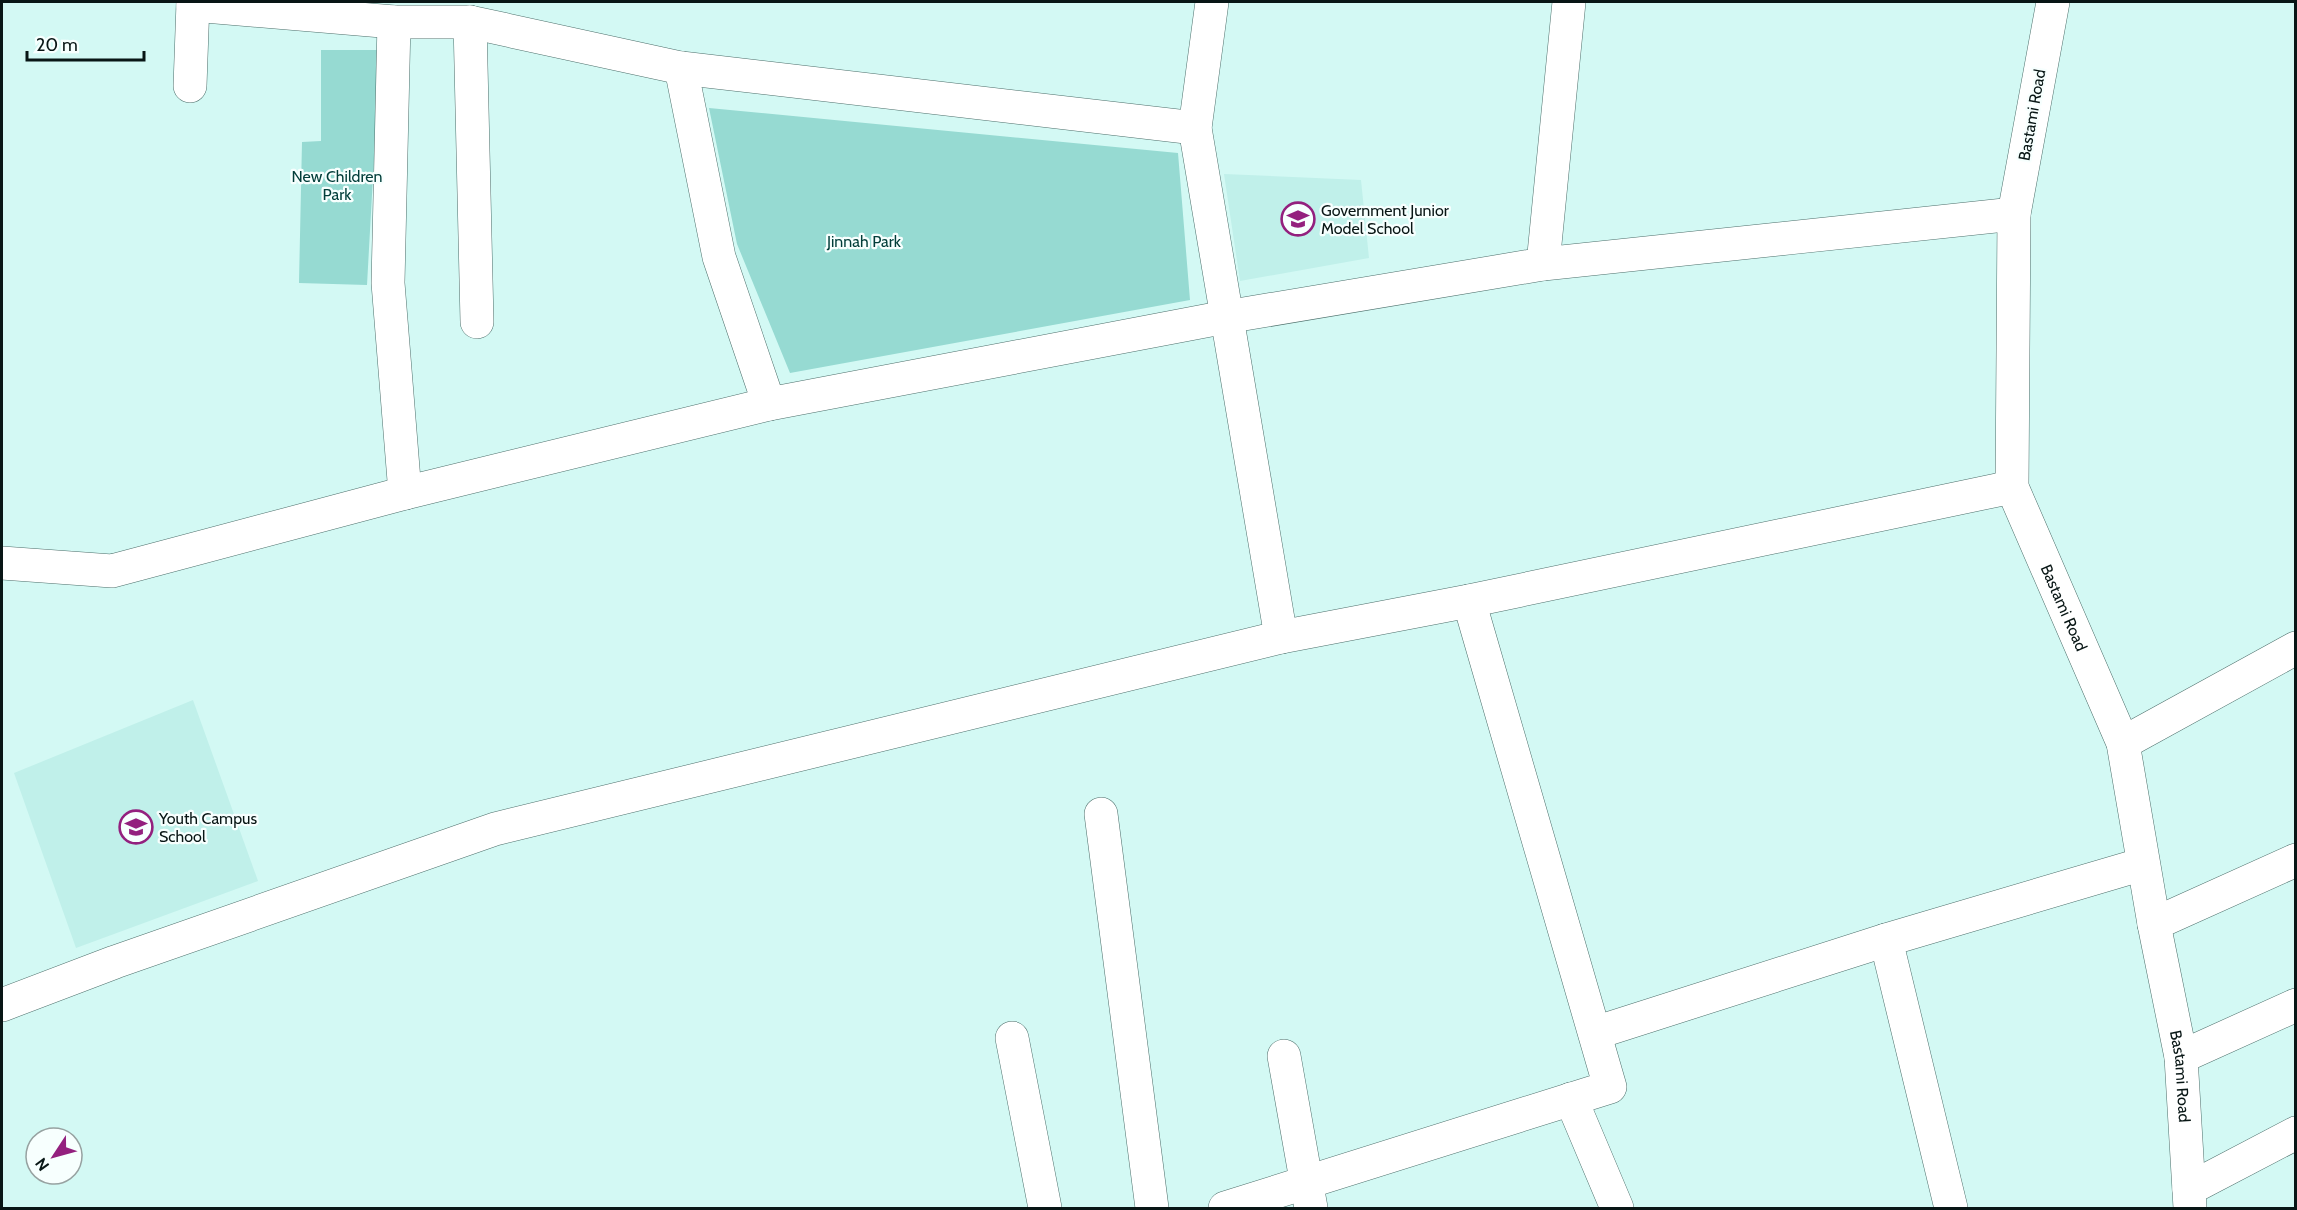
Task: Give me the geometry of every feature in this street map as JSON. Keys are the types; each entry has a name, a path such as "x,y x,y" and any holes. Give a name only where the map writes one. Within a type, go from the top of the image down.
{"street":[{"path":"1212,2 1195,128 1281,637"},
{"path":"1543,264 1569,2"},
{"name":"Bastami Road","path":"2053,2 2014,214 2012,487 2123,743 2154,924 2181,1057 2189,1199"},
{"path":"190,86 193,3 394,22 470,22 681,68 1195,128"},
{"path":"394,22 388,283 405,493"},
{"path":"470,22 477,322"},
{"path":"681,68 718,257 769,404"},
{"path":"2,563 112,571 405,493 769,404 1226,317 1543,264 2014,214"},
{"path":"2,1005 115,962 495,829 1281,637 1469,601 2012,487"},
{"path":"1225,1209 1309,1196 1571,1099 1610,1087 1469,601"},
{"path":"2123,743 2295,648"},
{"path":"1101,814 1152,1209"},
{"path":"2154,924 2295,860"},
{"path":"1595,1033 1886,940 2143,864"},
{"path":"1886,940 1951,1209"},
{"path":"2181,1057 2295,1005"},
{"path":"1012,1038 1045,1209"},
{"path":"1284,1056 1309,1196"},
{"path":"1571,1099 1617,1209"},
{"path":"2189,1199 2295,1133"}],"shaded area":[{"name":"Government Junior Model School","path":"1224,174 1361,180 1369,258 1240,281"},
{"name":"Youth Campus School","path":"193,700 258,881 76,948 14,773"}],"green space":[{"name":"New Children Park","path":"321,50 380,50 367,285 299,283 302,142 321,141"},
{"name":"Jinnah Park","path":"709,108 1178,153 1190,300 790,373 737,244"}],"place":[{"name":"Government Junior Model School","path":"1298,219"},
{"name":"Youth Campus School","path":"136,827"}]}
